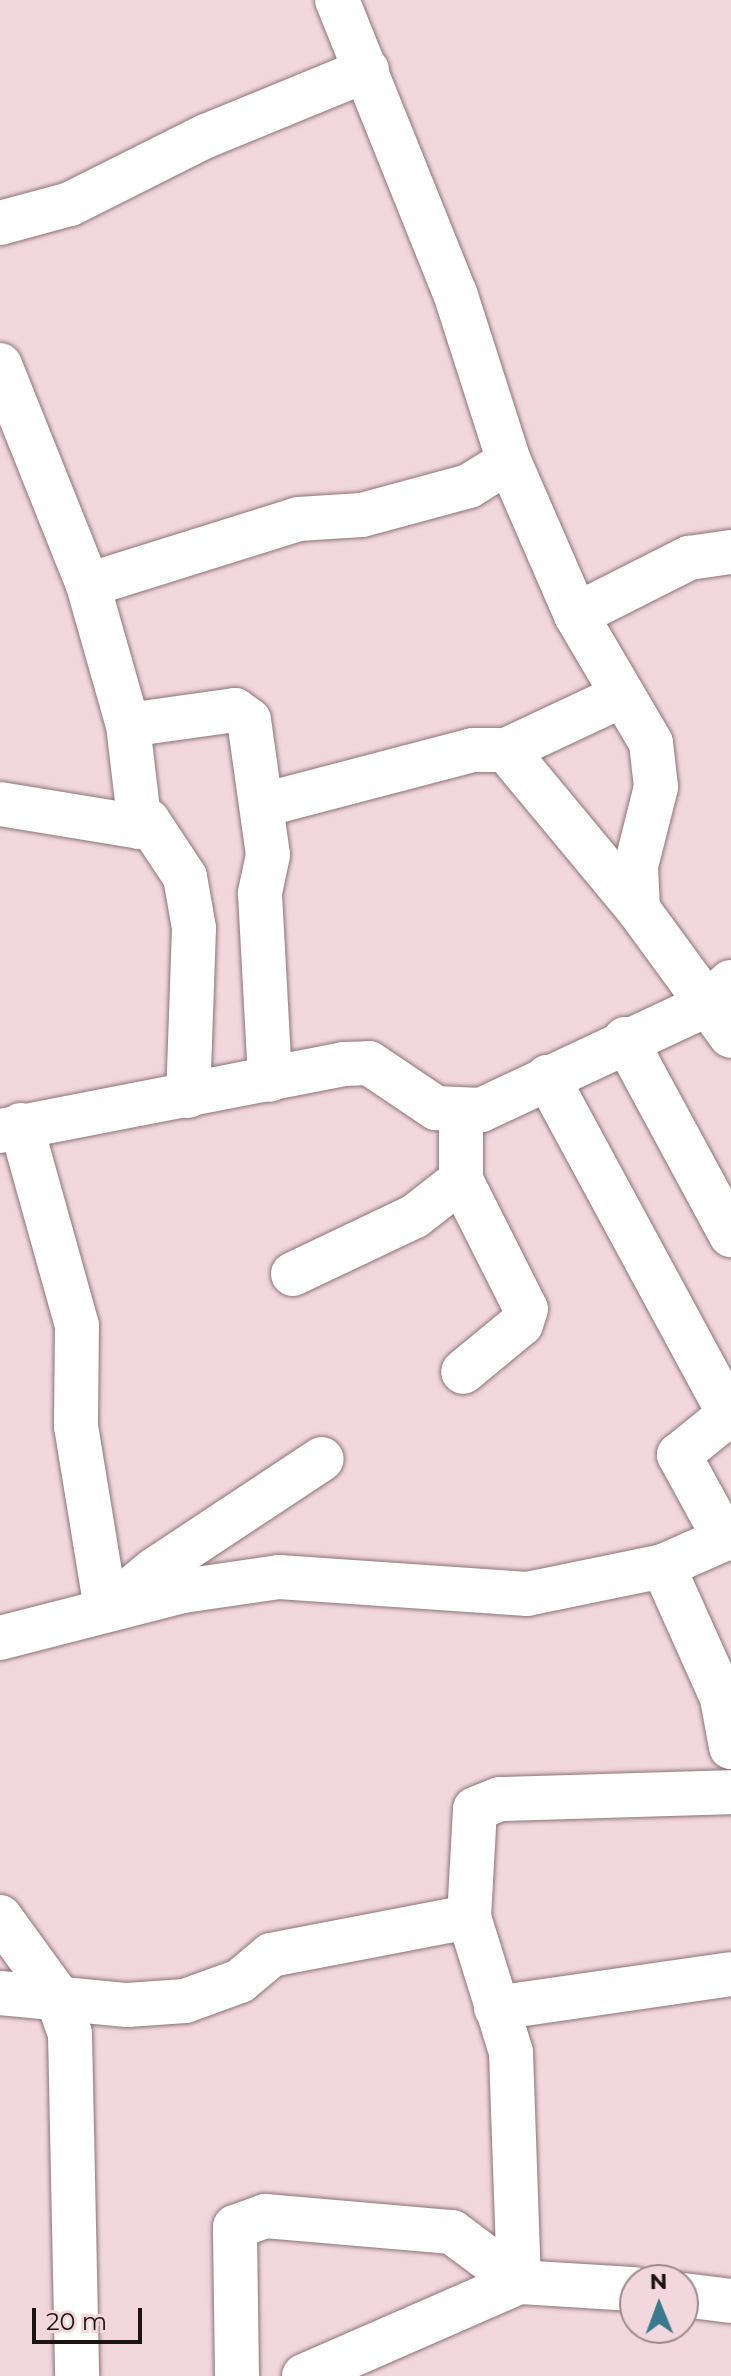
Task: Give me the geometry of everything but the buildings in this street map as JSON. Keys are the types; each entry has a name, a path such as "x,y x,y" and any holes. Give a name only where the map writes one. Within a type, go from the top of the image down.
{"street":[{"path":"337,0 455,293 509,461 576,615 619,697 651,743 656,787 636,866 638,909"},
{"path":"0,223 70,204 206,136 367,70"},
{"path":"0,365 88,585 128,725 140,827"},
{"path":"88,585 298,519 362,515 469,486 509,461"},
{"path":"576,615 689,558 731,552"},
{"path":"263,805 473,750 506,750 619,697"},
{"path":"128,725 235,710 249,720 268,855 260,894 270,1080"},
{"path":"106,1610 76,1426 77,1325 10,1128 369,1063 436,1108 461,1113 547,1077 625,1039 722,1008 506,750"},
{"path":"0,804 140,827 148,821 185,877 194,928 188,1096"},
{"path":"625,1039 726,1214"},
{"path":"0,1638 106,1610 279,1577 527,1594 663,1566 728,1538 679,1455 730,1414 547,1077"},
{"path":"461,1113 461,1180 526,1309 521,1324 463,1372"},
{"path":"293,1274 415,1216 461,1180"},
{"path":"106,1610 154,1570 322,1459"},
{"path":"663,1566 722,1698 731,1747"},
{"path":"519,2282 511,2052 469,1917 475,1809 486,1801 731,1792"},
{"path":"0,1917 56,1994 70,2034 77,2376"},
{"path":"0,1993 56,1994 127,2005 185,2001 240,1981 271,1955 469,1917"},
{"path":"496,2008 731,1974"},
{"path":"237,2376 235,2227 265,2216 452,2232 519,2282"},
{"path":"304,2376 519,2282 619,2288"},
{"path":"699,2297 731,2301"}]}
